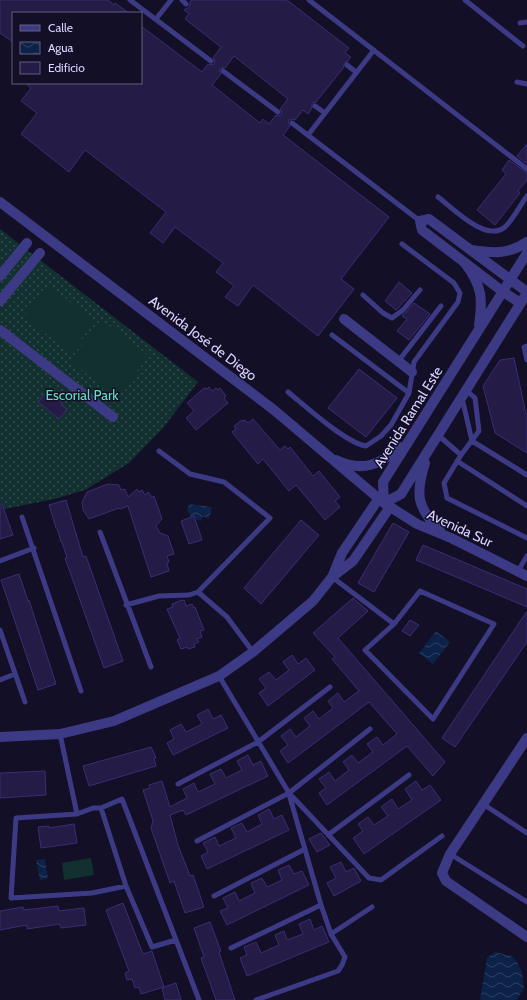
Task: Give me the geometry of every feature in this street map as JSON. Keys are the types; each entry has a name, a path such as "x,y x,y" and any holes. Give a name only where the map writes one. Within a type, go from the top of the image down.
{"street":[{"name":"Avenida José de Diego","path":"0,202 274,410 384,503"},
{"path":"0,738 60,734 114,721 219,676 253,652 313,600 332,577 342,553 384,503 401,494 464,393 524,306 527,292 429,219 420,220 422,230 524,306"},
{"path":"471,250 495,253 511,250 527,242"},
{"path":"0,276 27,243"},
{"path":"0,301 40,253"},
{"name":"Avenida Ramal Este","path":"384,503 383,482 527,253"},
{"path":"465,263 475,277 482,301 478,329"},
{"path":"344,319 412,370"},
{"path":"0,330 113,417"},
{"path":"325,454 344,463 355,466 365,466 377,464 387,459 408,442"},
{"path":"431,446 421,476 418,492 421,505 429,520 444,536"},
{"name":"Avenida Sur","path":"384,503 417,524 523,573"},
{"path":"527,738 450,854 442,873 446,881 527,937"}],"lane":[{"path":"130,0 211,61"},
{"path":"156,19 171,0"},
{"path":"182,0 186,4"},
{"path":"309,0 527,169"},
{"path":"466,0 523,46"},
{"path":"520,23 527,22"},
{"path":"308,135 374,50"},
{"path":"347,65 356,72"},
{"path":"223,71 278,112"},
{"path":"517,82 527,84"},
{"path":"315,106 325,113"},
{"path":"292,123 420,220"},
{"path":"438,197 478,228 487,231 498,230 506,226 527,196"},
{"path":"288,392 348,439 359,445 366,446 381,436 391,425 409,393 414,362 458,302 460,293 454,283 402,244"},
{"path":"363,295 383,313 392,318 403,310 420,290"},
{"path":"412,370 400,359 441,306"},
{"path":"332,334 409,393"},
{"path":"527,346 524,347 527,360"},
{"path":"464,393 472,440 527,475"},
{"path":"464,393 475,398 479,431 461,455 444,483 447,498 527,538"},
{"path":"438,435 461,455"},
{"path":"126,604 159,596 189,595 198,592 270,518 224,482 190,474 159,451"},
{"path":"457,461 527,506"},
{"path":"22,517 34,548 81,692"},
{"path":"100,532 151,667"},
{"path":"0,561 34,548"},
{"path":"523,573 527,556"},
{"path":"332,577 394,624"},
{"path":"420,591 494,624 433,719 365,650 394,624 420,591"},
{"path":"198,592 227,617 253,652"},
{"path":"0,630 25,702"},
{"path":"0,680 15,674"},
{"path":"219,676 289,793 369,878 382,880 442,836"},
{"path":"178,784 258,742 330,687"},
{"path":"197,841 289,793 370,729"},
{"path":"60,734 77,814"},
{"path":"328,835 409,775"},
{"path":"256,1000 338,971 345,957 331,934 321,905 289,793"},
{"path":"126,886 92,893 11,898 16,818 77,814 93,808 101,808 122,799 199,1000"},
{"path":"483,804 527,833"},
{"path":"101,808 126,886 152,947 176,940"},
{"path":"214,896 305,849"},
{"path":"450,854 527,902"},
{"path":"231,948 321,905"},
{"path":"331,934 372,907"}],"green space":[{"name":"Escorial Park","path":"0,229 198,382 163,428 129,463 85,490 54,499 0,510"},
{"path":"49,285 95,322 70,353 24,316"},
{"path":"102,320 149,356 117,397 70,361"},
{"path":"91,858 94,875 64,880 62,863"}],"water":[{"path":"189,504 212,507 209,519 203,516 201,521 191,517 187,510"},
{"path":"436,631 450,642 433,664 419,653"},
{"path":"45,859 48,878 40,880 36,860"},
{"path":"495,952 512,956 522,972 524,988 517,1000 480,1000 487,958"}],"building":[{"path":"0,0 108,0 128,12 12,12 12,41 0,33"},
{"path":"191,0 287,0 349,48 345,53 351,57 344,63 344,67 316,102 312,103 312,108 308,114 303,110 295,120 289,120 288,123 290,126 283,135 389,217 341,279 354,289 318,336 253,285 238,306 225,297 234,286 216,272 223,263 175,227 163,243 150,233 166,212 85,150 69,172 21,134 37,113 21,101 31,88 26,84 142,84 142,27 202,72 208,64 214,64 215,61 213,58 221,47 185,19 189,14 184,10 189,7","holes":["234,56 288,99 280,109 282,112 281,115 276,115 269,124 263,119 260,123 212,85 221,74 219,71 220,68 225,68"]},
{"path":"527,144 527,164 517,156"},
{"path":"509,160 527,173 527,180 518,191 520,193 495,225 477,210 506,174 502,170"},
{"path":"399,282 412,293 396,310 385,301"},
{"path":"414,303 430,314 409,340 397,331 407,319 402,316"},
{"path":"514,358 527,415 527,453 495,433 483,386 500,360"},
{"path":"359,369 397,398 366,437 328,408"},
{"path":"209,387 212,391 216,388 218,390 220,388 226,396 224,398 228,403 196,430 186,418 194,411 187,403 204,388 207,389"},
{"path":"46,393 50,396 52,394 62,403 61,405 67,409 59,419 38,402"},
{"path":"253,419 280,450 285,446 288,449 290,447 313,476 319,471 340,497 335,501 340,507 325,520 296,485 289,491 263,459 258,464 232,432 236,429 234,426 242,420 245,420 248,423"},
{"path":"108,484 119,485 121,490 125,489 128,497 137,489 139,492 142,490 145,495 148,492 152,497 154,496 162,519 156,526 160,533 168,536 174,554 167,556 169,571 151,577 128,506 89,519 83,510 82,502 87,492"},
{"path":"66,500 83,557 86,556 123,661 104,668 65,558 67,558 49,505"},
{"path":"0,504 2,504 13,535 0,539"},
{"path":"194,516 202,540 189,544 181,521"},
{"path":"301,520 319,535 261,604 244,588"},
{"path":"393,523 409,532 374,592 358,583"},
{"path":"423,545 527,589 527,607 416,560"},
{"path":"19,574 56,684 38,690 1,580"},
{"path":"353,598 368,611 338,638 445,762 433,776 407,746 327,805 319,793 326,788 319,779 329,772 335,781 349,770 343,762 352,755 358,763 373,752 367,744 377,737 383,745 397,734 369,702 288,763 280,751 288,745 281,736 290,729 296,737 310,726 304,718 313,711 319,719 333,708 328,701 338,693 344,702 359,691 332,659 335,657 313,633"},
{"path":"184,600 186,606 192,604 194,608 195,607 204,630 200,631 202,637 197,639 199,642 194,644 195,647 188,649 187,647 181,649 177,640 180,638 167,609 173,607 172,604"},
{"path":"527,611 527,642 455,747 442,738"},
{"path":"410,620 419,625 410,636 402,631"},
{"path":"292,655 298,664 306,658 315,670 268,706 259,693 266,688 259,679 269,672 276,680 289,670 283,662"},
{"path":"208,709 213,719 221,715 228,728 173,755 167,743 174,739 170,730 181,724 186,732 202,724 197,715"},
{"path":"151,747 156,758 154,758 156,766 89,786 83,766"},
{"path":"248,755 253,765 261,761 268,776 186,815 183,810 170,815 178,845 190,876 193,875 204,907 185,913 174,881 170,883 151,828 153,821 143,790 150,788 149,785 162,781 170,807 187,798 183,789 194,783 198,792 215,784 210,774 221,769 226,778 242,770 237,761"},
{"path":"45,771 46,795 0,798 0,773"},
{"path":"416,781 422,790 430,785 441,800 364,854 353,838 363,831 358,824 368,817 374,825 388,816 381,807 392,799 398,809 412,800 405,789"},
{"path":"269,809 274,819 282,815 289,830 207,869 201,856 208,852 203,843 215,837 219,846 236,838 231,828 242,823 247,832 262,824 258,815"},
{"path":"74,824 77,843 41,848 38,827 49,826 49,828"},
{"path":"321,833 330,845 317,852 309,839"},
{"path":"341,862 346,872 354,868 361,881 334,896 327,883 336,878 330,867"},
{"path":"289,865 294,874 302,871 309,885 227,925 220,911 228,908 223,898 235,892 239,901 255,893 251,883 262,878 267,887 282,880 278,870"},
{"path":"123,903 143,954 152,951 164,987 141,994 139,987 135,988 132,979 127,980 125,973 129,971 106,910"},
{"path":"58,906 59,911 84,908 86,925 61,928 60,924 27,929 27,925 0,930 0,911 23,907 24,910"},
{"path":"310,919 314,930 322,926 329,942 247,976 240,958 247,955 244,947 256,942 261,953 279,945 275,935 284,931 287,940 303,934 299,924"},
{"path":"210,922 221,951 219,952 235,1000 216,1000 201,958 204,957 194,928"},
{"path":"176,983 181,1000 165,1000 162,988"}]}
